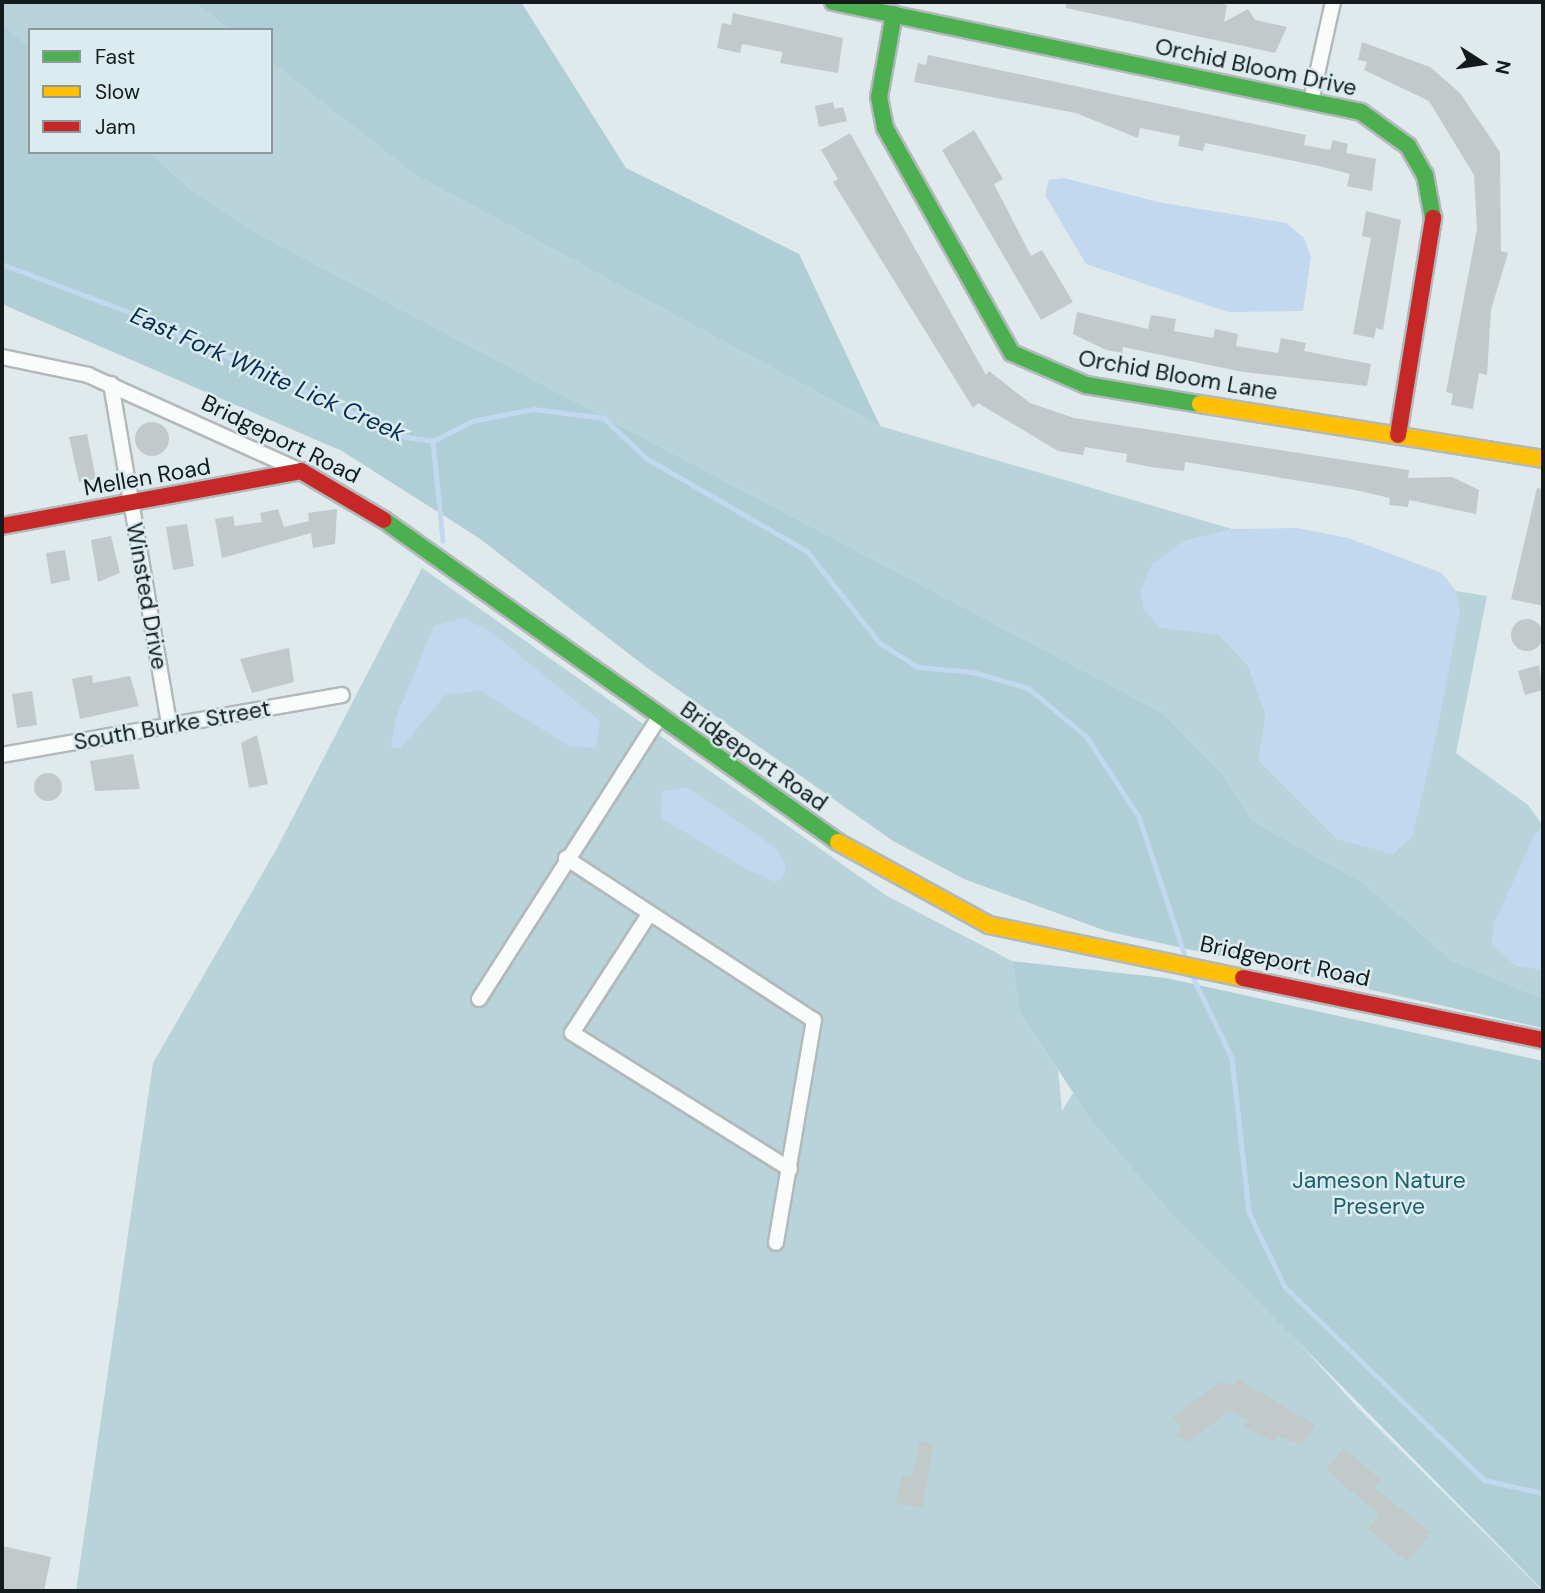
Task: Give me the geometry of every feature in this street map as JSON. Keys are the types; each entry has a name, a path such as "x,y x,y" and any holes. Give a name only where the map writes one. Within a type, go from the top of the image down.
{"street":[{"name":"Orchid Bloom Drive","path":"834,2 1361,112 1385,127 1408,146 1425,175 1436,231 1398,435"},
{"path":"1311,101 1333,2"},
{"name":"Orchid Bloom Lane","path":"894,15 879,97 885,128 1012,353 1086,386 1543,459"},
{"name":"Bridgeport Road","path":"2,358 62,367 111,384 301,471 419,541 659,717 867,863 989,925 1252,977 1543,1040"},
{"name":"Winsted Drive","path":"111,384 169,725"},
{"name":"Mellen Road","path":"2,526 301,471"},
{"name":"South Burke Street","path":"3,750 342,695"},
{"path":"479,999 566,858 659,717"},
{"path":"566,858 814,1020 776,1243"},
{"path":"650,913 572,1032 790,1169"}],"shaded area":[{"path":"2,2 194,2 227,28 28,28 28,46 2,24"},
{"path":"273,64 414,174 880,426 1232,529 1182,542 1219,635 1248,665 1266,715 1259,760 1339,840 1412,837 1456,591 1487,596 1456,753 1528,805 1543,826 1494,924 1492,944 1515,965 1543,970 1543,999 1451,960 1362,882 1252,821 1224,776 1163,713 266,238 195,193 150,154 273,154"},
{"path":"1064,178 1158,202 1286,223 1304,238 1311,257 1303,311 1228,312 1086,264 1045,195 1049,180"},
{"path":"1297,528 1348,538 1442,573 1456,591 1460,611 1436,737 1412,837 1393,854 1339,840 1259,760 1266,715 1248,665 1219,635 1160,628 1144,610 1140,591 1152,564 1182,542 1232,529"},
{"path":"422,568 887,896 1012,961 1020,1012 1058,1070 1062,1111 1073,1093 1359,1409 1543,1591 76,1591 153,1063 276,850"},
{"path":"464,618 490,631 600,721 596,748 569,746 479,690 445,695 401,748 391,747 396,717 434,626"},
{"path":"687,787 776,848 786,866 783,877 776,882 746,869 661,818 662,791"},
{"path":"1543,828 1543,970 1515,965 1492,945 1494,924 1535,833"}],"green space":[{"path":"194,2 521,2 626,168 799,254 880,426 414,174 273,64 273,28 227,28"},
{"path":"2,24 28,46 28,154 150,154 195,193 266,238 1163,713 1224,776 1252,821 1362,882 1451,960 1543,999 1543,1028 1106,931 964,879 893,841 646,667 479,538 342,451 2,304"},
{"name":"Jameson Nature Preserve","path":"1012,961 1166,978 1543,1061 1543,1590 1173,1215 1090,1118 1020,1012"}],"building":[{"path":"1066,2 1213,2 1227,5 1224,22 1248,9 1255,20 1287,27 1275,53 1066,8"},
{"path":"733,13 843,38 838,73 780,63 783,52 742,44 740,53 717,48 722,23 731,25"},
{"path":"1362,42 1430,67 1460,93 1500,152 1501,251 1508,253 1491,310 1487,375 1479,373 1473,409 1451,405 1453,394 1446,392 1477,229 1474,175 1429,101 1364,70 1367,62 1358,60"},
{"path":"928,55 1306,135 1304,145 1330,150 1333,140 1348,144 1346,153 1376,159 1372,191 1347,186 1350,174 1319,166 1205,143 1203,151 1178,146 1180,136 1140,128 1138,138 1076,113 914,82 918,63 926,65"},
{"path":"833,102 835,109 843,107 847,121 819,127 815,106"},
{"path":"974,130 1003,179 994,184 1031,256 1042,250 1073,302 1041,320 942,150"},
{"path":"850,133 986,375 989,371 1030,403 1074,418 1409,470 1408,478 1452,477 1479,490 1476,514 1409,500 1408,507 1389,505 1390,498 1355,490 1185,462 1184,471 1126,462 1127,454 1085,447 1083,455 1058,451 978,403 973,408 833,182 838,179 821,150"},
{"path":"1366,211 1401,220 1383,330 1376,328 1374,338 1353,334 1371,238 1362,236"},
{"path":"1077,312 1148,329 1151,315 1176,319 1174,331 1213,338 1215,329 1238,334 1236,346 1278,353 1281,338 1306,343 1304,351 1371,364 1367,386 1243,372 1123,347 1122,353 1106,350 1073,334"},
{"path":"152,422 164,427 169,439 164,451 152,456 140,451 135,439 140,427"},
{"path":"87,434 96,479 79,482 69,437"},
{"path":"1537,488 1543,489 1543,606 1511,599"},
{"path":"278,509 284,527 309,521 308,513 337,509 335,544 313,548 311,533 222,558 215,519 233,516 235,526 262,522 260,513"},
{"path":"187,524 194,566 173,570 166,527"},
{"path":"111,536 120,573 98,582 91,540"},
{"path":"65,550 70,580 51,584 46,553"},
{"path":"1527,619 1538,624 1543,635 1538,646 1527,651 1516,646 1511,635 1516,624"},
{"path":"289,648 294,682 252,693 240,659"},
{"path":"1539,665 1543,690 1525,695 1518,671"},
{"path":"92,675 93,683 130,676 139,706 80,719 72,679"},
{"path":"32,691 37,725 17,728 12,694"},
{"path":"257,735 268,784 249,788 241,743"},
{"path":"133,754 140,789 95,791 90,761"},
{"path":"48,773 58,777 62,787 58,797 48,801 38,797 34,787 38,777"},
{"path":"1238,1379 1315,1425 1303,1446 1278,1436 1274,1442 1244,1427 1248,1420 1229,1410 1190,1442 1176,1436 1181,1427 1173,1416 1221,1382 1232,1386"},
{"path":"920,1441 934,1444 922,1508 896,1503 902,1475 912,1477"},
{"path":"1344,1448 1381,1480 1374,1488 1431,1532 1408,1562 1368,1529 1379,1515 1326,1469"},
{"path":"2,1546 51,1557 44,1591 2,1591"}],"waterway":[{"name":"East Fork White Lick Creek","path":"2,264 124,310 406,437 433,441 472,421 534,409 604,418 646,458 807,551 880,643 918,667 973,672 1028,688 1087,737 1139,817 1186,958"},
{"path":"433,441 443,541"},
{"name":"East Fork White Lick Creek","path":"1191,973 1232,1058 1249,1212 1285,1287 1484,1480 1543,1493"}],"traffic: fast":[{"path":"833,2 1361,112 1408,146 1425,175 1433,218"},
{"path":"894,14 879,97 885,128 1012,353 1086,385 1200,404"},
{"path":"384,520 838,842"}],"traffic: slow":[{"path":"1200,404 1543,459"},
{"path":"838,842 989,925 1243,978"}],"traffic: jam":[{"path":"1398,435 1433,218"},
{"path":"2,526 301,471 384,520"},
{"path":"1243,978 1543,1040"}]}
